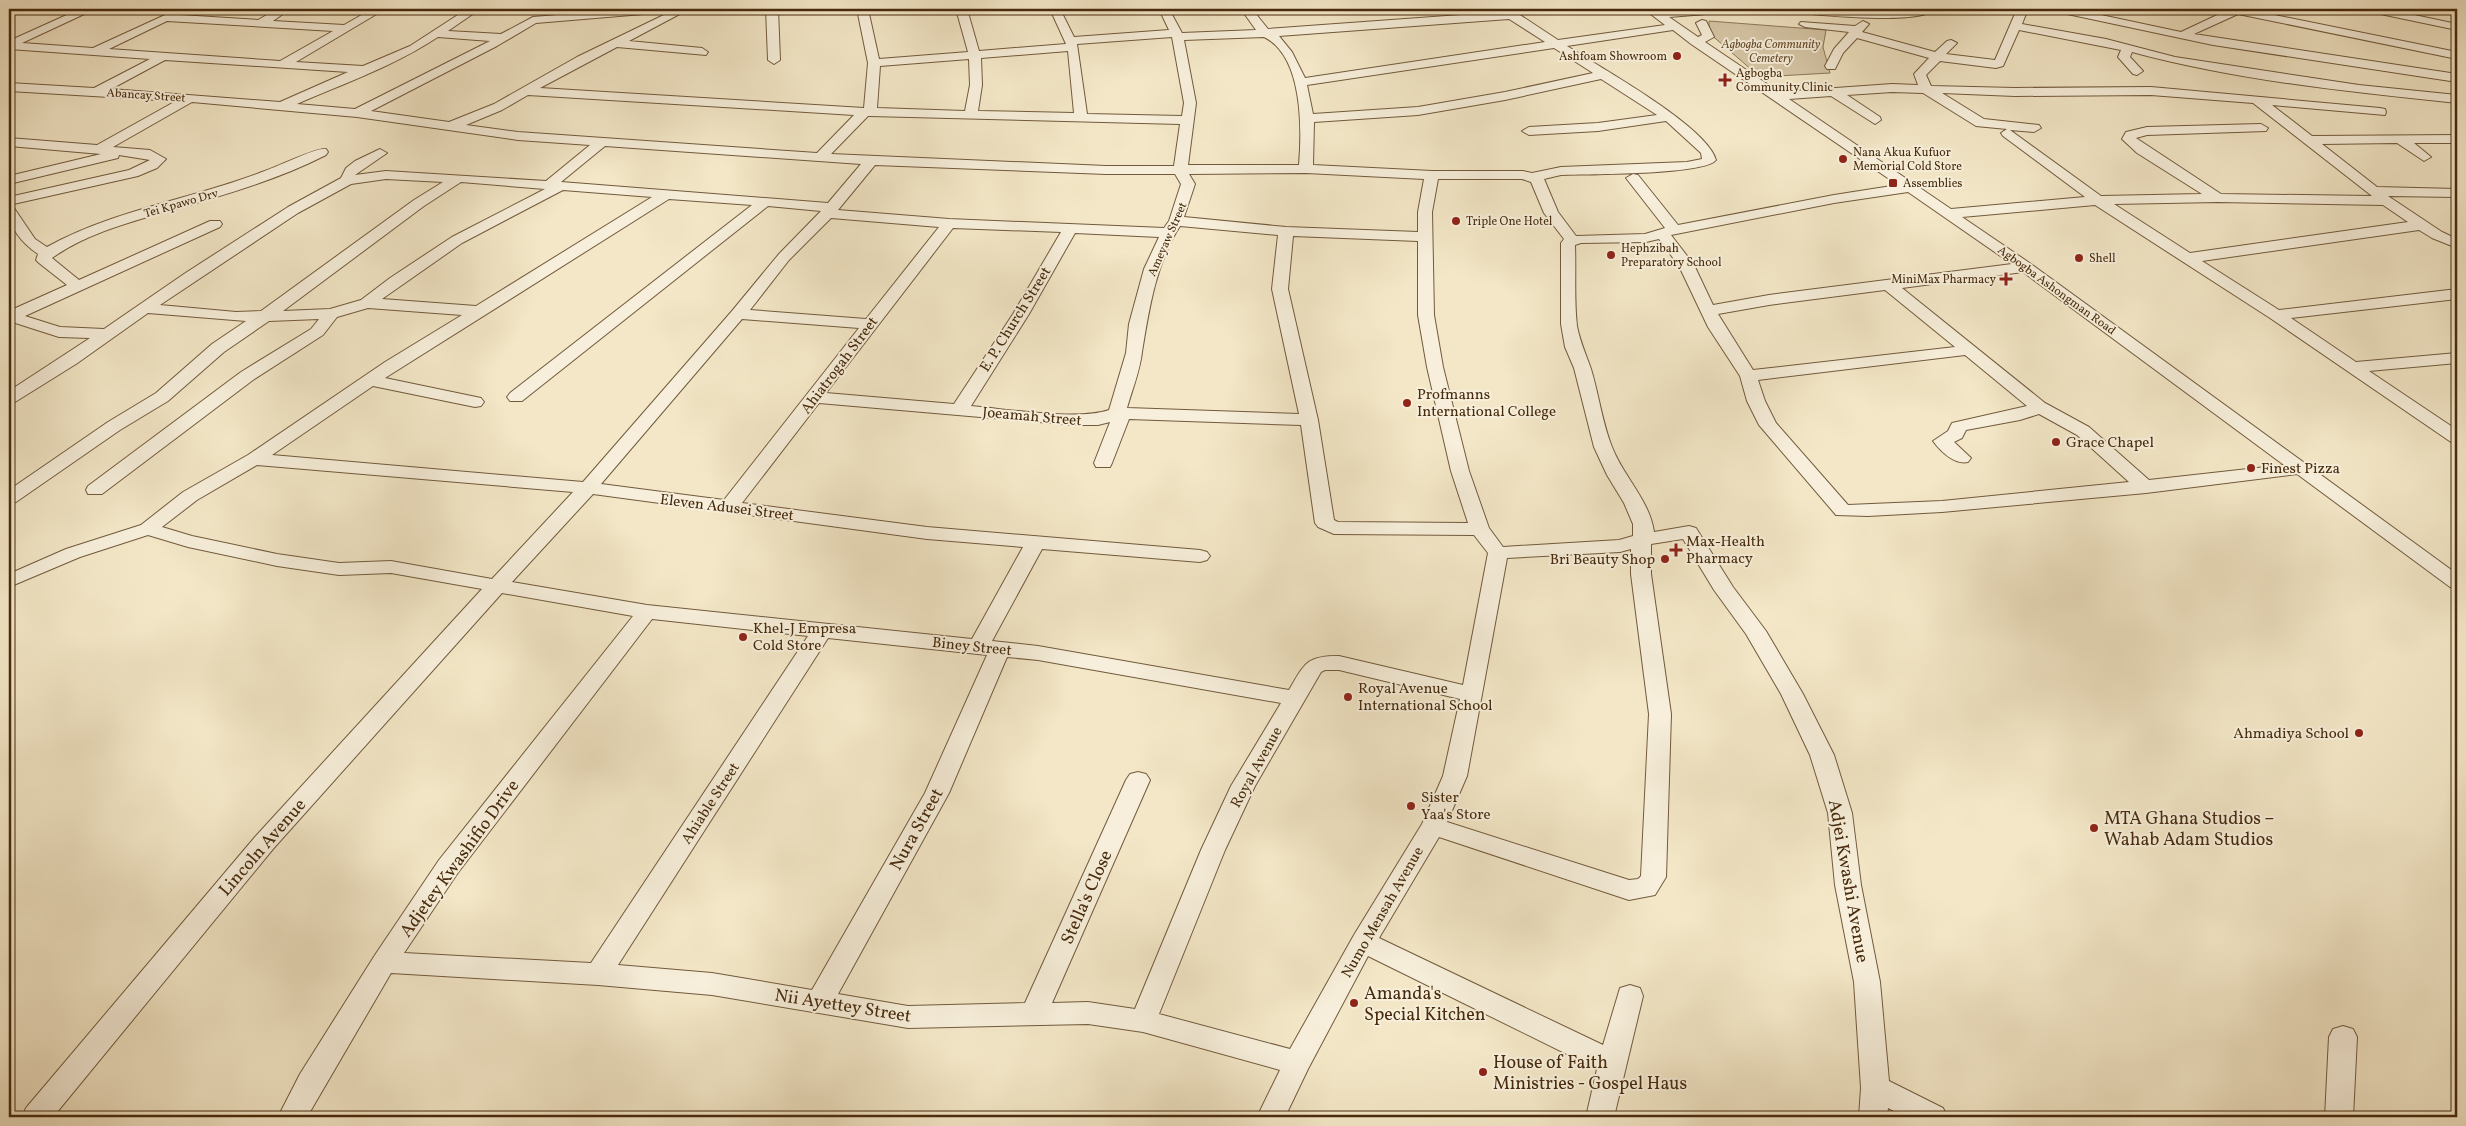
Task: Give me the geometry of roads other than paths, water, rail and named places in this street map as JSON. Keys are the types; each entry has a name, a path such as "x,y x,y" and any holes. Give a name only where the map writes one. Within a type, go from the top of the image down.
{"street":[{"path":"9,45 89,9"},
{"path":"97,51 185,9"},
{"path":"261,23 285,9"},
{"path":"283,64 380,9"},
{"path":"282,106 368,70 439,34 474,9"},
{"path":"357,113 503,38 533,20 667,9"},
{"path":"452,126 498,107 524,91 615,43 684,9"},
{"path":"772,9 774,60"},
{"path":"822,156 867,112 874,62 862,9"},
{"path":"961,9 975,55 978,89 971,114"},
{"path":"1055,9 1071,44 1081,117"},
{"name":"Ameyaw Street","path":"1104,463 1120,413 1134,353 1137,324 1152,269 1172,227 1188,184 1180,171 1190,103 1177,34 1164,9"},
{"path":"1246,9 1262,30 1275,38 1282,47 1300,82 1308,118 1309,145 1306,169"},
{"path":"1423,9 1440,21"},
{"path":"1653,12 1731,9"},
{"path":"1787,9 1915,14 1929,9"},
{"path":"1805,24 1857,32 1938,57 1987,64 1999,63 2009,46 2014,26 2023,9"},
{"path":"2058,9 2100,12 2181,36 2250,48 2457,78"},
{"path":"2371,9 2403,12 2457,27"},
{"path":"2181,36 2237,10 2457,56"},
{"path":"874,62 975,55 1177,34 1267,33 1440,21 1508,12 1669,117"},
{"name":"Agbogba Ashongman Road","path":"1653,12 2026,267 2457,583"},
{"path":"1831,66 1838,52 1872,13"},
{"path":"167,18 345,28"},
{"path":"1695,42 1708,37 1702,23"},
{"path":"2014,26 2128,47 2162,58 2321,84 2457,99"},
{"path":"1300,82 1673,27"},
{"path":"439,34 503,38"},
{"path":"615,43 702,52"},
{"path":"1951,43 1920,74 1926,89 1981,123 2034,128"},
{"path":"9,45 368,70"},
{"path":"2128,47 2124,57 2137,71"},
{"path":"98,91 166,55"},
{"path":"1308,118 1367,116 1436,109 1576,82 1602,75"},
{"name":"Abancay Street","path":"9,88 98,91 190,98 357,113 518,136 822,156 871,162 1180,171 1306,169 1432,176 1533,176 1561,170 1687,166 1704,163 1709,160 1707,152 1669,117"},
{"path":"1777,96 1876,88 2015,92 2151,91 2256,99 2380,112"},
{"path":"524,91 867,112 1188,120"},
{"path":"1834,92 1875,120"},
{"path":"100,149 190,98"},
{"path":"2256,99 2386,201 2437,235 2457,244"},
{"path":"1529,131 1598,127 1669,117"},
{"path":"2218,198 2142,150 2129,139 2131,135 2147,131 2261,128"},
{"path":"2008,133 2098,200 2276,315 2457,438"},
{"path":"2400,139 2424,156"},
{"path":"2308,140 2457,139"},
{"path":"147,308 236,317 268,314 331,314 367,302 448,245 555,185 603,141"},
{"path":"9,142 155,155 159,159 152,165 133,173 9,200"},
{"path":"9,180 122,152"},
{"name":"Tei Kpawo Drv","path":"45,255 102,226 233,188 297,164 321,152"},
{"path":"347,180 348,174 352,170 380,153"},
{"name":"Lincoln Avenue","path":"36,1117 264,843 435,652 588,488 738,314 784,256 829,210 871,162"},
{"path":"9,398 293,210 347,180 405,175 458,178 765,202 949,223 1070,228 1172,227 1424,238"},
{"path":"1432,176 1424,212 1426,315 1435,367 1460,470 1480,529 1498,554 1620,546 1641,540"},
{"path":"1533,176 1542,186 1551,213 1572,240"},
{"path":"9,498 114,426 162,397 218,348 268,314 419,203 458,178"},
{"path":"1633,178 1668,232 1729,349 1748,376 1756,400 1768,425 1843,511 1898,511 2146,487 2302,468"},
{"path":"1572,240 1632,239 1834,199 1909,188"},
{"path":"2374,191 2457,193"},
{"path":"9,581 72,553 148,529 190,496 254,459 370,380 477,311 665,195"},
{"path":"1947,214 2098,200 2218,198 2386,201"},
{"path":"516,397 765,202"},
{"path":"9,211 30,242 45,255 44,260 79,286"},
{"name":"Ahiatrogah Street","path":"729,507 949,223"},
{"path":"10,316 214,224"},
{"path":"2188,258 2421,225"},
{"name":"E. P. Church Street","path":"959,410 1021,314 1070,228"},
{"path":"1286,231 1280,289 1309,420 1325,523 1334,528 1480,529"},
{"path":"1433,826 1629,890 1646,888 1653,876 1660,714 1645,608 1641,540 1644,533 1643,524 1634,502 1616,475 1603,447 1582,368 1574,347 1569,324 1567,248 1572,240"},
{"path":"1708,310 2026,267"},
{"path":"1889,285 2039,407 2083,431 2146,487"},
{"path":"2276,315 2457,294"},
{"path":"367,302 477,311"},
{"path":"95,490 240,381 320,330 331,314"},
{"path":"738,314 870,324"},
{"path":"10,316 59,332 108,334"},
{"path":"9,332 30,322"},
{"path":"1748,376 1969,350"},
{"path":"2352,367 2457,358"},
{"path":"370,380 475,402"},
{"name":"Joeamah Street","path":"814,397 1074,420 1098,420 1120,413 1309,420"},
{"path":"1962,458 1942,441 1956,434 1958,427 1972,422 2029,413 2039,407"},
{"name":"Eleven Adusei Street","path":"254,459 588,488 927,532 1200,556"},
{"name":"Biney Street","path":"148,529 188,541 277,560 339,569 391,567 647,612 1048,655 1294,698"},
{"name":"Adjei Kwashi Avenue","path":"1641,540 1689,532 1724,590 1755,631 1792,694 1822,755 1840,813 1848,885 1867,982 1875,1088 1873,1117"},
{"name":"Nura Street","path":"819,1003 937,792 989,648 1036,542"},
{"name":"Numo Mensah Avenue","path":"1271,1117 1297,1063 1363,942 1433,826 1455,776 1498,554"},
{"name":"Adjetey Kwashifio Drive","path":"292,1117 384,962 448,867 647,612"},
{"name":"Ahiable Street","path":"598,974 822,632"},
{"name":"Royal Avenue","path":"1143,1021 1236,802 1294,698 1314,668 1321,663 1339,663 1472,695"},
{"name":"Stella's Close","path":"1033,1015 1138,780"},
{"path":"1363,942 1612,1063"},
{"name":"Nii Ayettey Street","path":"384,962 598,974 712,984 908,1017 1088,1013 1143,1021 1297,1063"},
{"path":"1600,1117 1630,996"},
{"path":"2339,1117 2343,1037"},
{"path":"1875,1088 1933,1117"}],"place":[{"name":"Ashfoam Showroom","path":"1677,56"},
{"name":"Agbogba Community Clinic","path":"1725,80"},
{"name":"Nana Akua Kufuor Memorial Cold Store","path":"1843,159"},
{"name":"Assemblies","path":"1893,183"},
{"name":"Triple One Hotel","path":"1456,221"},
{"name":"Hephzibah Preparatory School","path":"1611,255"},
{"name":"Shell","path":"2079,258"},
{"name":"MiniMax Pharmacy","path":"2006,279"},
{"name":"Profmanns International College","path":"1407,403"},
{"name":"Grace Chapel","path":"2056,442"},
{"name":"Finest Pizza","path":"2251,468"},
{"name":"Max-Health Pharmacy","path":"1676,550"},
{"name":"Bri Beauty Shop","path":"1665,559"},
{"name":"Khel-J Empresa Cold Store","path":"743,637"},
{"name":"Royal Avenue International School","path":"1348,697"},
{"name":"Ahmadiya School","path":"2359,733"},
{"name":"Sister Yaa's Store","path":"1411,806"},
{"name":"MTA Ghana Studios – Wahab Adam Studios","path":"2094,828"},
{"name":"Amanda's Special Kitchen","path":"1354,1003"},
{"name":"House of Faith Ministries - Gospel Haus","path":"1483,1072"}],"park label":[{"name":"Agbogba Community Cemetery","path":"1771,51"}]}
